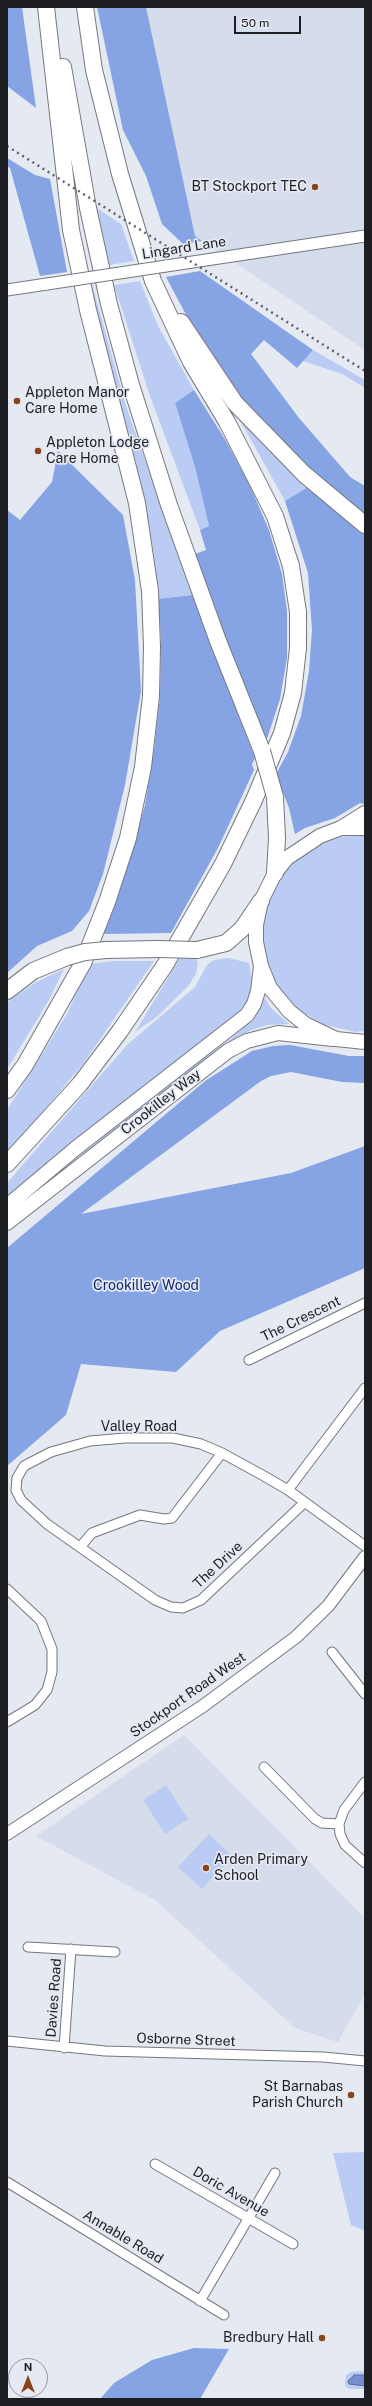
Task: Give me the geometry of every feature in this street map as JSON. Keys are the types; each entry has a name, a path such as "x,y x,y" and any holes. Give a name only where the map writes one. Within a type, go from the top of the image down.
{"highway":[{"path":"7,1090 25,1065 83,963 107,902 128,838 143,767 151,696 152,647 150,591 137,503 88,310 72,230 46,7"},
{"path":"53,7 88,208 109,304 131,385 169,505 218,641 262,751 276,797 278,832 274,873"},
{"path":"7,1164 80,1084 120,1031 165,965 223,864 254,800 282,733 293,693 298,648 298,612 291,566 275,516 227,422 191,362 154,281 120,174 94,70 85,7"},
{"path":"154,281 235,403 304,474 365,525"},
{"path":"7,991 33,971 67,957 85,952 158,949 197,950 226,943 242,929 261,901"}],"main road":[{"path":"336,1039 305,1024 288,1011 270,988 261,966 256,930 261,901 274,873 288,858 308,842 341,828 365,813"},
{"path":"341,828 365,828"},
{"name":"Crookilley Way","path":"7,1206 76,1148 247,1015 254,1004 258,991 261,966"},
{"name":"Crookilley Way","path":"7,1223 228,1051 247,1041 278,1032 365,1042"},
{"name":"Stockport Road West","path":"7,1834 203,1706 296,1637 328,1606 365,1556"}],"street":[{"name":"Lingard Lane","path":"7,290 365,236"},
{"name":"The Crescent","path":"250,1360 365,1303"},
{"path":"288,1490 365,1388"},
{"name":"Valley Road","path":"17,1478 24,1466 51,1452 90,1440 173,1438 201,1444 222,1453 288,1490 304,1503"},
{"path":"80,1546 92,1532 140,1515 164,1519 172,1518 222,1453"},
{"name":"The Drive","path":"17,1478 16,1490 21,1500 47,1524 155,1600 171,1607 183,1608 201,1600 304,1503"},
{"path":"304,1503 365,1546"},
{"path":"7,1589 41,1621 52,1649 52,1672 47,1690 35,1705 7,1722"},
{"path":"332,1652 365,1694"},
{"path":"264,1767 315,1819 322,1823 339,1824"},
{"path":"365,1782 344,1810 339,1824 340,1834 345,1845 365,1863"},
{"path":"28,1947 115,1952"},
{"name":"Davies Road","path":"64,2048 71,1950"},
{"name":"Osborne Street","path":"7,2041 64,2048 365,2061"},
{"name":"Doric Avenue","path":"155,2164 293,2244"},
{"path":"200,2301 275,2173"},
{"name":"Annable Road","path":"7,2182 224,2315"}],"shaded area":[{"path":"146,7 365,7 365,350 195,236"},
{"path":"92,205 121,224 134,261 109,265"},
{"path":"82,248 126,406 192,595 158,599 153,548 136,462 97,315"},
{"path":"140,281 158,326 194,390 175,403 195,467 209,526 200,530 151,399 114,285"},
{"path":"313,350 365,380 365,388 342,374 303,361"},
{"path":"236,413 308,487 285,501"},
{"path":"365,835 365,1031 356,1032 325,1025 298,1010 277,987 264,958 261,927 268,897 284,870 307,849 336,837"},
{"path":"180,958 196,958 198,963 196,974 189,985 158,1016 135,1032"},
{"path":"229,958 249,963 252,982 250,995 240,1015 7,1199 7,1183 127,1045 195,987 207,965 214,960"},
{"path":"114,961 154,961 83,1064 7,1154 7,1110 67,1014 89,964"},
{"path":"64,969 49,1000 7,1069 7,1002 36,982"},
{"path":"263,995 271,1008 289,1024 267,1025 249,1031 234,1039 7,1215 157,1093 232,1038 250,1021"},
{"name":"Arden Primary School","path":"184,1735 365,1918 365,1994 338,2042 295,2028 155,1900 36,1836"},
{"path":"166,1785 188,1819 165,1834 143,1800"},
{"path":"209,1834 232,1856 202,1889 178,1867"},
{"path":"365,2152 365,2231 351,2225 333,2153"},
{"path":"351,2372 365,2372 365,2389 349,2389 345,2386 346,2375"},
{"path":"354,2375 365,2375 365,2386 349,2384 348,2381"}],"green space":[{"path":"7,7 22,7 36,108 7,86"},
{"path":"97,7 146,7 195,236 202,241 183,244 162,224 146,176 123,130"},
{"path":"7,158 35,175 50,179 67,272 40,276 10,168 7,166"},
{"path":"200,271 313,350 297,368 264,340 251,354 299,418 350,477 365,486 365,519 320,482 250,410 208,356 166,277"},
{"path":"194,390 226,441 250,486 269,530 282,574 287,611 287,658 280,699 265,745 189,556 206,550 200,530 209,526 195,467 175,403"},
{"path":"58,451 123,515 135,580 141,691 125,785 103,874 89,911 72,931 37,946 7,973 7,510 20,520 52,482"},
{"path":"308,487 365,533 365,802 363,804 360,803 335,818 305,828 295,834 289,808 276,774 288,752 301,716 309,671 312,630 308,573 285,501"},
{"path":"192,595 255,758 252,764 254,770 219,846 171,933 103,934 127,867 145,805 154,750 160,697 161,638 158,599"},
{"name":"Crookilley Wood","path":"290,1045 349,1056 365,1056 365,1083 342,1082 291,1072 271,1076 261,1081 81,1214 291,1173 365,1146 365,1268 220,1331 176,1372 81,1364 66,1415 7,1466 7,1248 205,1081 252,1051 273,1046"},
{"path":"194,2348 229,2349 200,2399 100,2399 114,2383 152,2360"}],"railway":[{"path":"7,146 365,371"}],"place":[{"name":"BT Stockport TEC","path":"315,187"},
{"name":"Appleton Manor Care Home","path":"17,401"},
{"name":"Appleton Lodge Care Home","path":"38,451"},
{"name":"Arden Primary School","path":"206,1868"},
{"name":"St Barnabas Parish Church","path":"351,2095"},
{"name":"Bredbury Hall","path":"322,2338"}]}
